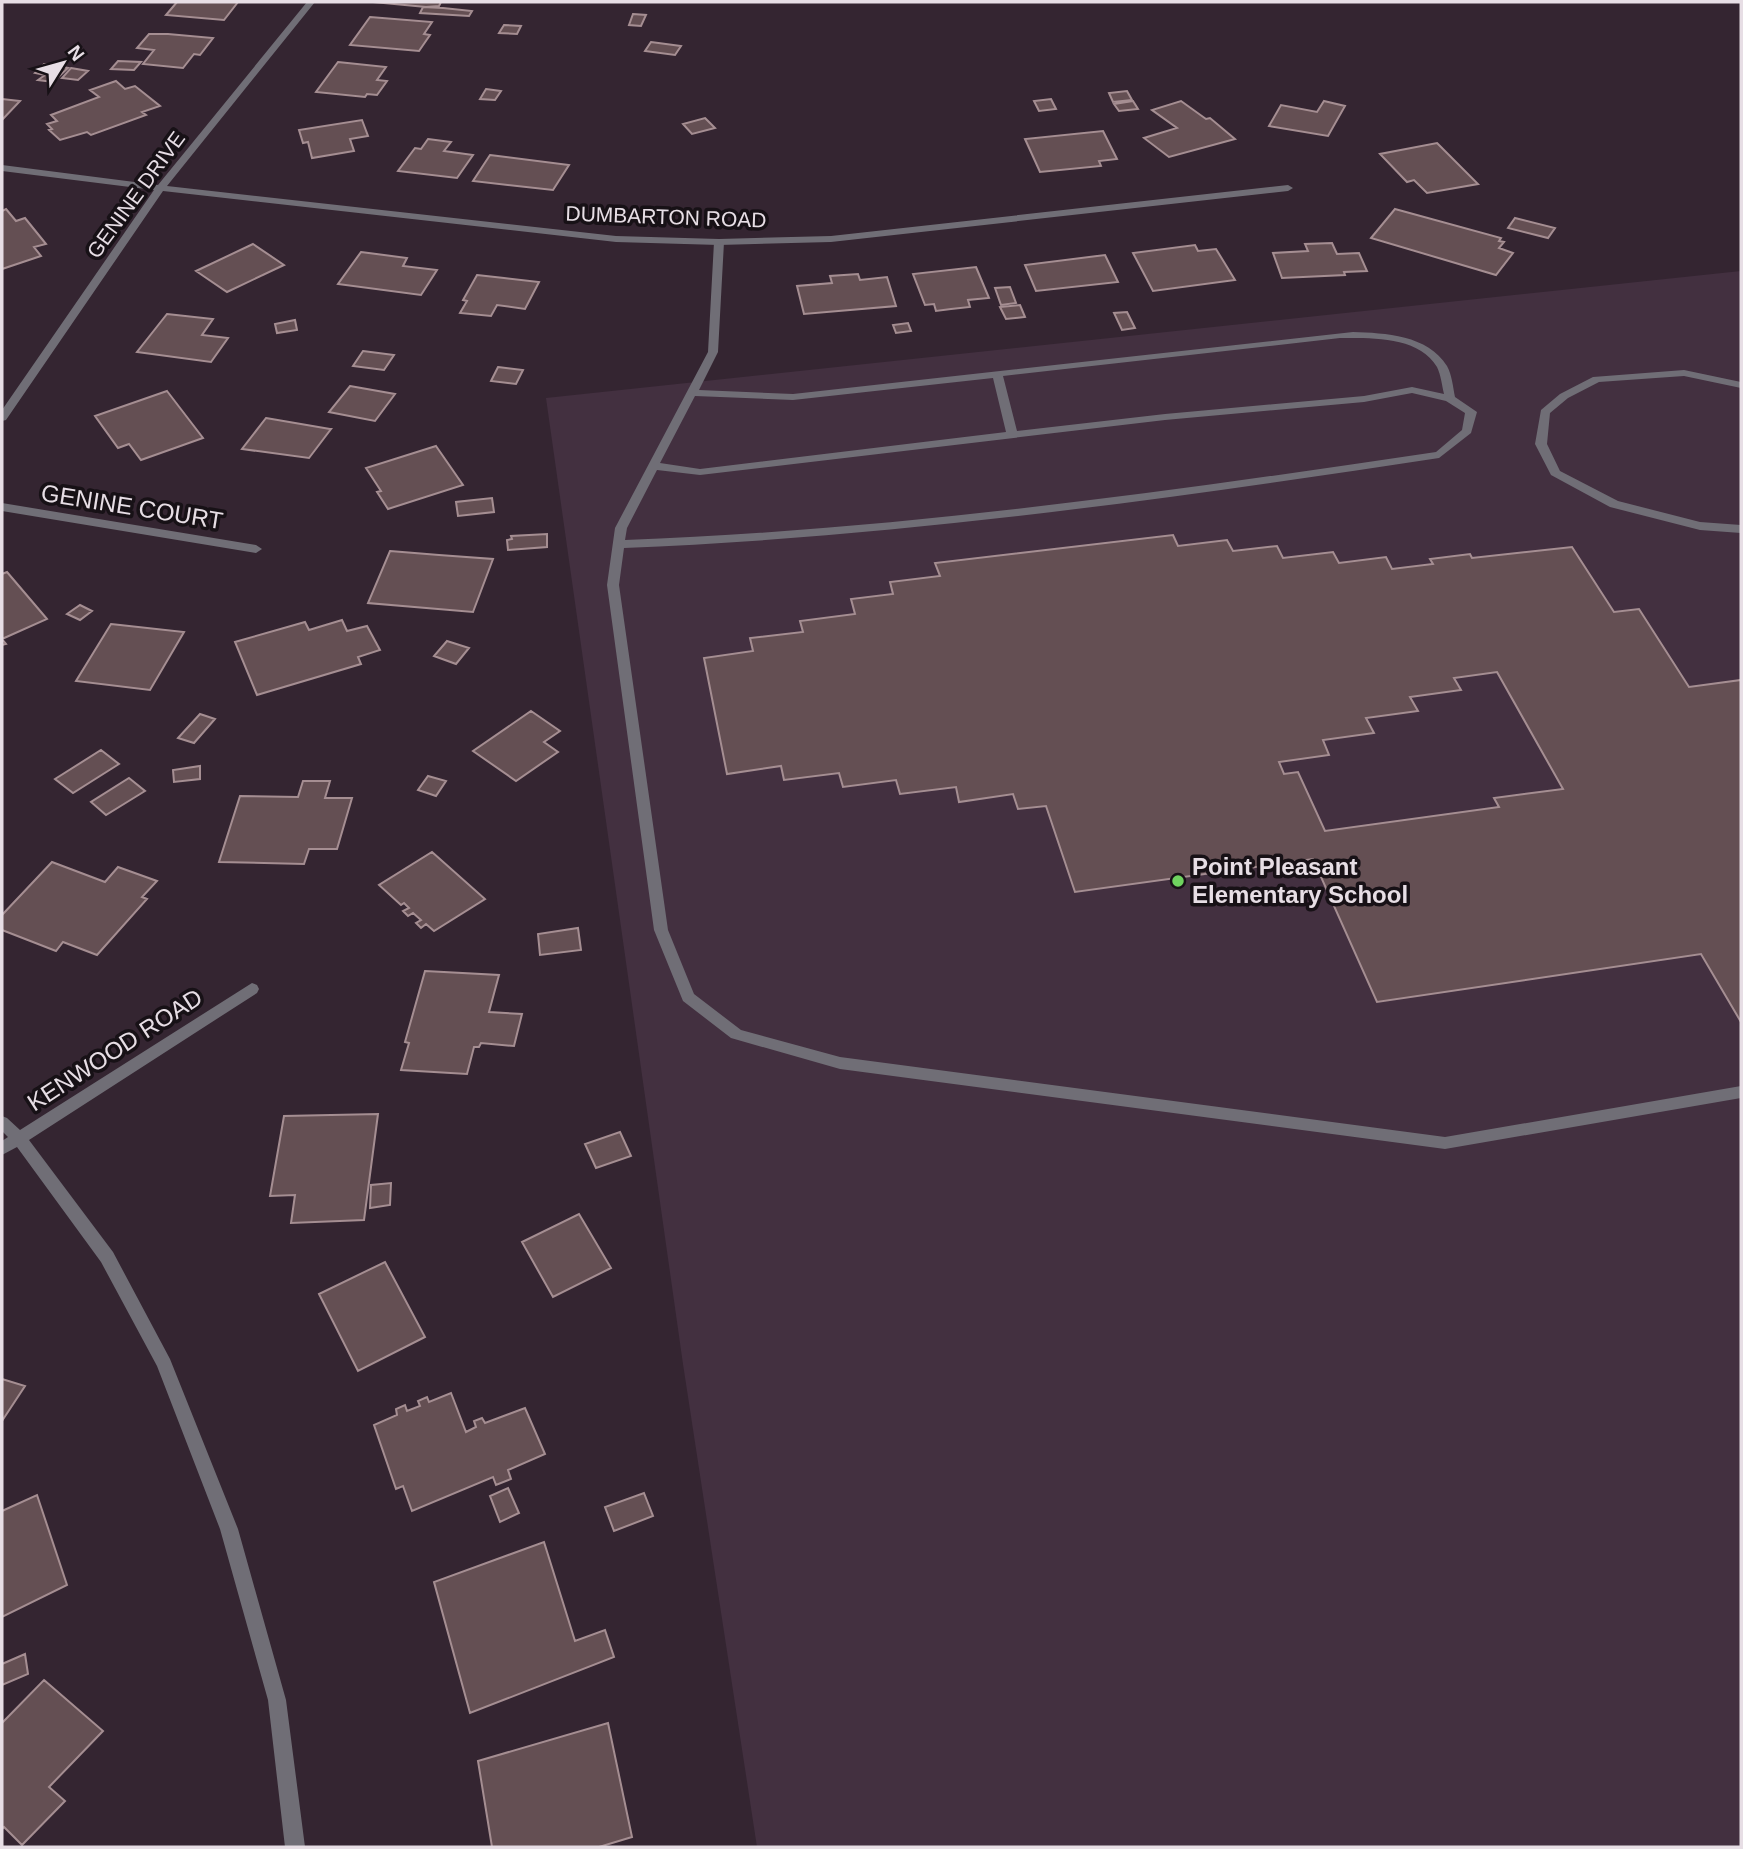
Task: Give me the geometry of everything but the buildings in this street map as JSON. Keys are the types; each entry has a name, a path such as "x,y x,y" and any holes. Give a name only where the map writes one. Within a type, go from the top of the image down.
{"street":[{"name":"GENINE DRIVE","path":"2,418 160,188 311,2"},
{"name":"DUMBARTON ROAD","path":"2,167 160,188 617,239 719,242 831,239 1287,188"},
{"path":"719,242 713,352 621,528 613,585 661,930 688,997 736,1034 840,1063 1445,1143 1741,1092"},
{"path":"691,393 793,397 1254,343 1340,335 1386,335 1425,350 1441,366 1450,399"},
{"path":"1741,385 1684,373 1597,379 1564,396 1545,412 1541,444 1555,473 1614,504 1700,526 1741,529"},
{"path":"997,374 1013,436"},
{"path":"619,544 713,542 807,535 1133,500 1439,455 1467,431 1471,412 1450,399 1412,390 1364,399 1165,417 700,472 653,466"},
{"name":"GENINE COURT","path":"2,507 256,549"},
{"name":"KENWOOD ROAD","path":"2,1149 252,989"},
{"path":"2,1122 19,1138 107,1257 164,1364 229,1529 277,1700 295,1847"}],"shaded area":[{"name":"Point Pleasant Elementary School","path":"1741,271 1741,1847 757,1847 683,1364 546,398"}],"place":[{"name":"Point Pleasant Elementary School","path":"1178,881"}]}
